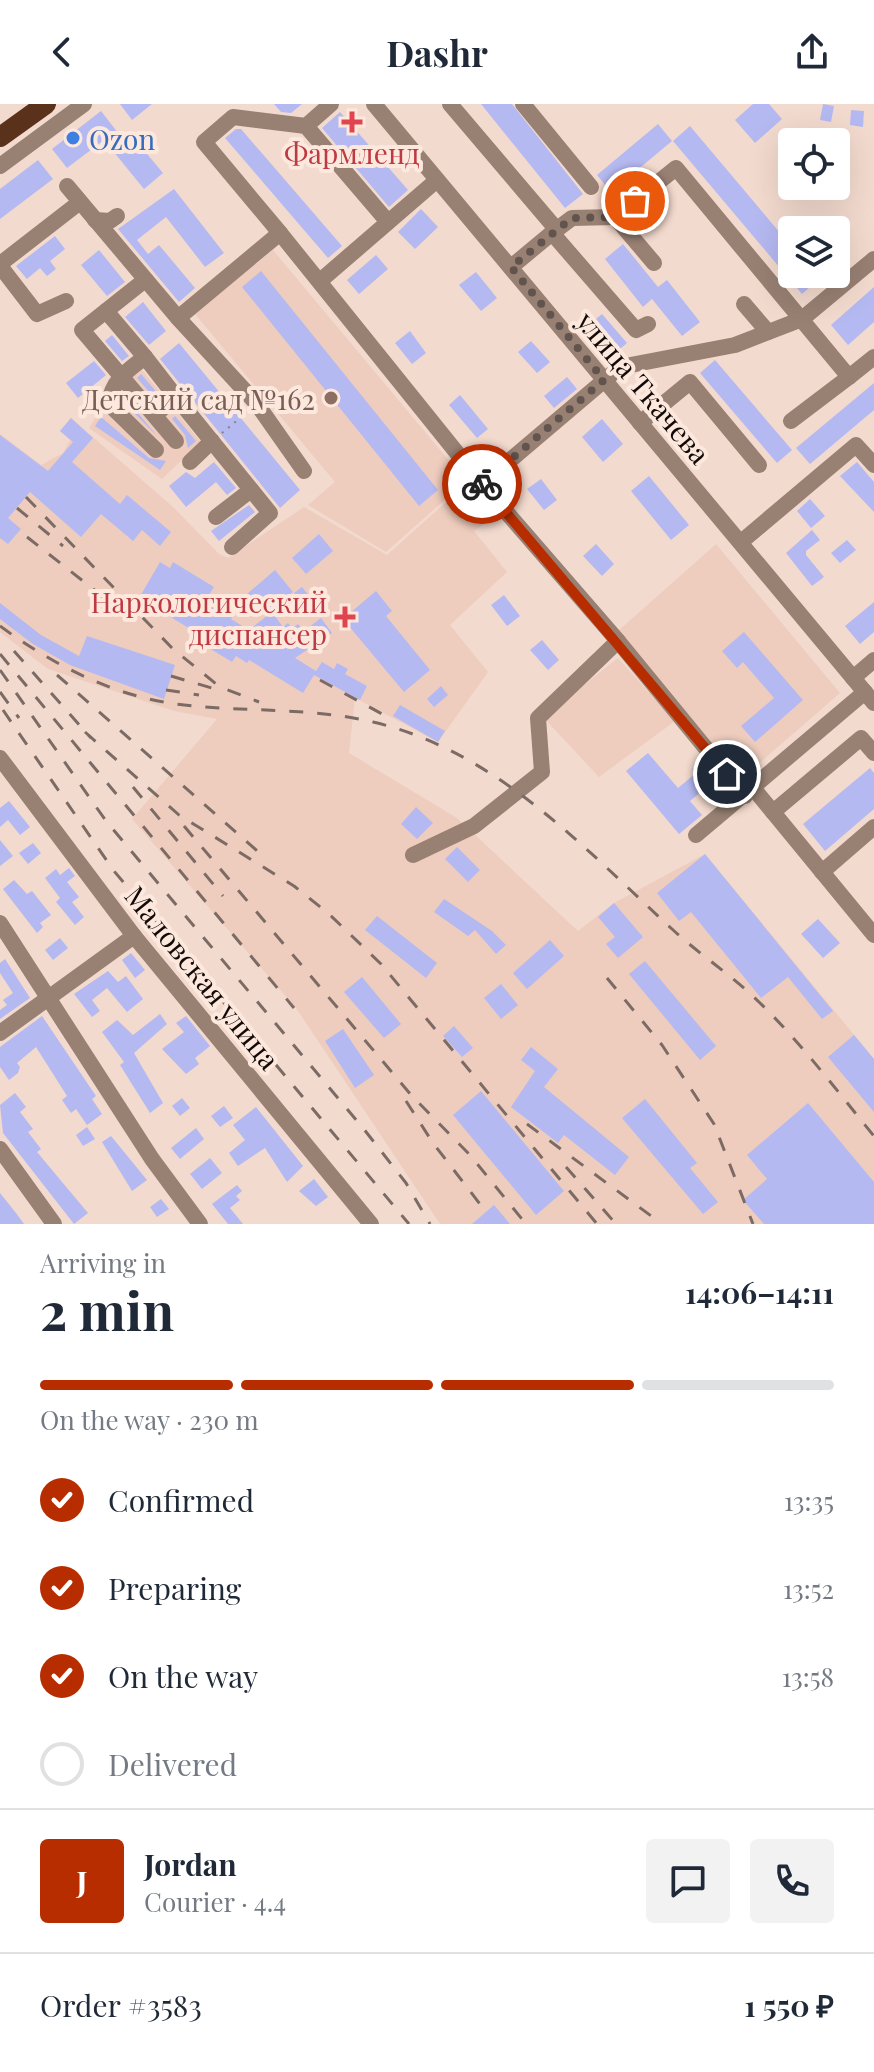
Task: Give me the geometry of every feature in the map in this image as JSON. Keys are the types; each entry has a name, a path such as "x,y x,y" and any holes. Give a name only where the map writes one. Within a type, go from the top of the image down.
{"main road":[{"path":"0,137 46,104"}],"street":[{"path":"0,166 84,104"},
{"path":"306,126 331,104"},
{"name":"улица Ткачева","path":"374,104 869,698"},
{"path":"450,104 636,330 648,324"},
{"path":"523,104 591,187"},
{"path":"388,222 306,126 233,117 204,142 482,484 749,792 773,812 874,935"},
{"path":"511,267 572,218 615,217 676,168 849,377"},
{"path":"320,281 437,180"},
{"path":"67,186 178,318 257,404 304,471"},
{"path":"66,301 37,314 0,265 80,202"},
{"path":"95,220 110,221 117,216"},
{"path":"615,217 654,263"},
{"path":"178,318 280,233"},
{"path":"482,484 620,367 735,345 802,319 874,259"},
{"path":"145,280 82,330 176,441"},
{"path":"744,304 768,332"},
{"path":"106,311 270,513 232,547"},
{"path":"145,357 121,376 110,392 109,404 156,450"},
{"path":"791,421 874,357"},
{"path":"640,423 690,382 759,465"},
{"path":"155,415 176,397"},
{"path":"190,462 212,441"},
{"path":"741,542 856,445 874,465"},
{"path":"216,517 251,490"},
{"path":"413,855 474,826 542,772 538,718 618,641"},
{"path":"853,678 874,660"},
{"path":"696,835 869,698"},
{"path":"773,812 861,738 874,753"},
{"name":"Маловская улица","path":"0,758 134,936 371,1224"},
{"path":"822,872 874,827"},
{"path":"860,917 874,906"},
{"path":"0,923 51,997 152,1159 200,1224"},
{"path":"0,1033 134,936"},
{"path":"0,1149 54,1224"}],"path":[{"path":"212,441 257,404"}],"shaded area":[{"name":"Детский сад №162","path":"273,250 466,481 386,552 308,505 335,482 195,314"},
{"path":"133,359 201,442 162,479 89,428"},
{"path":"71,418 173,507 219,554 228,558 304,507 387,555 462,488 488,521 474,531 507,572 450,625 488,672 438,742 355,698 349,753 457,818 578,931 614,903 705,854 874,1059 874,1224 440,1224 296,1008 132,819 217,719 174,711 48,669 0,632 0,434 41,465 63,453 70,440 60,431"},
{"path":"716,544 840,693 742,778 618,631"},
{"path":"618,658 675,721 599,777 543,717"}],"building":[{"path":"120,104 152,104 132,120"},
{"path":"274,104 302,104 291,113 281,112"},
{"path":"481,104 512,104 583,194 565,208"},
{"path":"753,104 769,104 782,119 755,143 735,120"},
{"path":"823,104 834,106 831,122 820,120"},
{"path":"851,110 864,111 863,127 850,125"},
{"path":"101,111 125,142 132,136 163,173 144,189 104,140 67,168 52,149"},
{"path":"340,112 408,190 389,207 322,128"},
{"path":"658,124 672,141 611,192 597,175"},
{"path":"690,126 778,230 778,266 673,141"},
{"path":"236,129 241,129 342,246 328,258 225,138"},
{"path":"38,160 53,179 0,219 0,189"},
{"path":"174,189 224,253 205,267 166,217 137,240 148,254 159,245 195,288 179,302 118,229"},
{"path":"421,209 438,227 415,249 398,232"},
{"path":"55,236 65,249 50,261 56,269 47,276 40,268 27,279 16,266"},
{"path":"623,244 658,287 667,280 700,322 682,336 652,299 643,307 605,259"},
{"path":"99,250 125,282 107,296 81,265"},
{"path":"376,255 388,269 359,294 347,280"},
{"path":"261,271 438,490 419,506 242,287"},
{"path":"476,272 497,298 481,311 459,285"},
{"path":"874,287 874,322 848,345 831,325"},
{"path":"143,302 166,331 149,345 125,317"},
{"path":"602,314 627,343 614,354 589,325"},
{"path":"410,331 426,353 412,364 395,343"},
{"path":"112,335 129,356 122,361 105,341"},
{"path":"531,341 550,362 537,373 518,352"},
{"path":"179,343 300,490 280,508 160,359"},
{"path":"715,360 792,450 777,463 700,373"},
{"path":"94,361 106,375 78,398 66,383"},
{"path":"141,374 160,396 156,400 137,378"},
{"path":"567,377 577,389 554,408 544,396"},
{"path":"874,383 874,410 810,464 796,448"},
{"path":"123,395 157,436 121,400"},
{"path":"460,395 488,429 477,438 449,405"},
{"path":"175,416 196,441 188,448 185,435 172,419"},
{"path":"101,417 149,458 166,461 160,470 95,426"},
{"path":"71,418 93,438 72,462 120,504 127,495 171,532 160,546 142,530 133,541 101,514 81,537 30,492 8,518 21,529 8,544 0,538 0,435 48,471 73,442 60,431"},
{"path":"602,419 623,444 603,462 582,437"},
{"path":"214,462 236,488 227,495 216,482 186,507 169,486 186,472 195,478"},
{"path":"857,462 874,482 874,512 840,476"},
{"path":"649,476 689,525 671,540 631,491"},
{"path":"541,479 557,500 544,510 527,489"},
{"path":"810,499 825,516 811,528 797,511"},
{"path":"249,505 255,512 219,541 211,531"},
{"path":"812,530 820,540 806,551 806,555 824,577 812,586 786,553"},
{"path":"319,534 333,551 306,574 292,558"},
{"path":"847,540 856,550 840,563 831,553"},
{"path":"596,544 614,564 602,576 583,556"},
{"path":"160,562 170,568 173,562 214,587 207,598 234,614 231,619 249,630 272,612 283,627 288,623 292,628 298,624 304,631 321,618 332,633 295,658 316,671 322,662 334,669 337,663 348,669 345,674 367,686 360,700 314,675 303,693 249,660 247,663 236,656 232,662 204,645 207,639 139,598"},
{"path":"275,570 293,592 265,616 247,594"},
{"path":"302,587 310,597 302,603 294,593"},
{"path":"376,591 392,611 386,616 430,670 404,692 343,619"},
{"path":"504,595 520,616 507,626 491,605"},
{"path":"874,602 874,632 860,644 845,626"},
{"path":"0,603 41,635 79,656 87,636 175,665 164,699 70,665 33,644 0,619"},
{"path":"744,632 803,700 755,742 741,726 774,698 743,662 737,668 722,651"},
{"path":"542,640 559,660 548,670 530,650"},
{"path":"441,686 448,695 434,707 427,699"},
{"path":"400,705 445,731 438,742 393,716"},
{"path":"648,753 678,788 696,773 692,769 702,761 728,793 719,801 707,787 690,801 702,815 679,834 626,771"},
{"path":"870,768 874,773 874,809 825,851 803,824"},
{"path":"9,801 30,827 20,835 8,820 0,827 0,808"},
{"path":"416,807 433,823 417,839 401,824"},
{"path":"0,840 13,856 0,866"},
{"path":"33,843 41,853 28,864 19,853"},
{"path":"457,847 480,870 468,882 445,859"},
{"path":"705,854 833,1011 822,1019 788,977 761,998 691,912 679,921 657,893"},
{"path":"69,868 75,876 67,882 79,897 72,902 84,917 75,925 56,902 60,898 45,878 56,869 60,875"},
{"path":"14,880 27,894 32,891 51,915 40,923 43,927 37,933 3,889"},
{"path":"444,899 492,931 506,945 496,954 475,930 468,936 434,912"},
{"path":"614,903 643,937 618,958 606,944 615,937 598,917"},
{"path":"377,916 437,963 426,978 365,930"},
{"path":"818,919 840,943 823,958 801,934"},
{"path":"60,938 68,948 53,960 45,950"},
{"path":"550,940 564,956 527,989 513,973"},
{"path":"131,953 145,970 135,978 122,960"},
{"path":"5,959 30,998 0,1019 0,1010 7,1005 3,1000 13,993 0,973 0,963"},
{"path":"645,961 716,1046 700,1060 629,974"},
{"path":"108,971 118,982 126,976 143,999 127,1012 107,988 92,1000 100,1011 92,1017 74,994"},
{"path":"362,977 401,1024 384,1038 344,992"},
{"path":"501,984 518,1005 501,1019 484,998"},
{"path":"160,1014 167,1024 134,1053 163,1103 150,1113 120,1065 124,1062 102,1032 117,1020 133,1035"},
{"path":"42,1016 96,1096 92,1099 102,1114 87,1125 76,1109 71,1113 62,1100 67,1096 36,1047 17,1063 20,1067 18,1073 9,1080 0,1067 0,1047"},
{"path":"186,1016 210,1046 195,1058 199,1064 186,1074 162,1049 184,1032 176,1023"},
{"path":"454,1026 473,1048 462,1057 443,1036"},
{"path":"343,1029 374,1075 355,1088 325,1041"},
{"path":"854,1035 874,1059 874,1112 828,1057"},
{"path":"531,1047 558,1069 544,1087 629,1157 615,1175 564,1135 558,1143 511,1107 535,1071 521,1060"},
{"path":"481,1091 564,1191 536,1215 453,1115"},
{"path":"15,1093 26,1107 20,1112 33,1129 28,1132 41,1149 37,1152 88,1213 74,1224 3,1133 0,1105"},
{"path":"182,1098 190,1108 180,1116 172,1106"},
{"path":"645,1099 697,1163 690,1168 718,1202 703,1214 622,1118"},
{"path":"808,1103 874,1182 874,1224 764,1224 743,1200 767,1179 747,1155"},
{"path":"224,1106 233,1118 220,1127 211,1116"},
{"path":"256,1107 303,1166 287,1182 265,1148 238,1166 229,1153 245,1140 233,1125"},
{"path":"87,1127 95,1139 83,1146 76,1135"},
{"path":"196,1128 204,1139 180,1159 171,1148"},
{"path":"111,1136 147,1180 132,1191 102,1142"},
{"path":"210,1158 222,1173 202,1189 190,1174"},
{"path":"314,1179 328,1197 316,1206 299,1191"},
{"path":"237,1185 242,1191 236,1196 240,1200 230,1208 243,1224 228,1224 212,1204"},
{"path":"0,1193 16,1213 24,1224 0,1224"},
{"path":"161,1199 169,1209 157,1217 150,1207"},
{"path":"494,1205 510,1224 472,1224"}],"railway":[{"path":"26,497 173,649 220,687 259,702"},
{"path":"17,508 63,546"},
{"path":"27,537 134,621"},
{"path":"0,626 59,664 123,692 194,706 348,717 418,736 459,755 498,779 571,835 683,939 750,993 805,1051 874,1136"},
{"path":"14,651 91,738"},
{"path":"0,654 294,1008"},
{"path":"0,670 106,821 363,1128 406,1183 430,1224"},
{"path":"57,675 262,855"},
{"path":"171,676 215,689"},
{"path":"320,680 393,720"},
{"path":"166,690 199,695"},
{"path":"0,692 19,718"},
{"path":"3,710 114,871 409,1224"},
{"path":"85,732 179,815 294,886 328,913 381,964 597,1224"},
{"path":"133,787 223,896"},
{"path":"184,826 412,1096 470,1155 526,1224"},
{"path":"607,978 662,1045 714,1124 753,1224"},
{"path":"406,1101 433,1143 483,1208"},
{"path":"527,1124 662,1224"},
{"path":"566,1167 616,1224"}],"way so far":[{"path":"482,484 604,380 511,267 572,218 615,217 635,201"}],"place":[{"name":"Фармленд","path":"352,122"},
{"name":"Ozon","path":"73,138"},
{"name":"Детский сад №162","path":"331,398"},
{"name":"Наркологический диспансер","path":"345,617"}],"route":[{"path":"482,484 618,641 727,774"}]}
